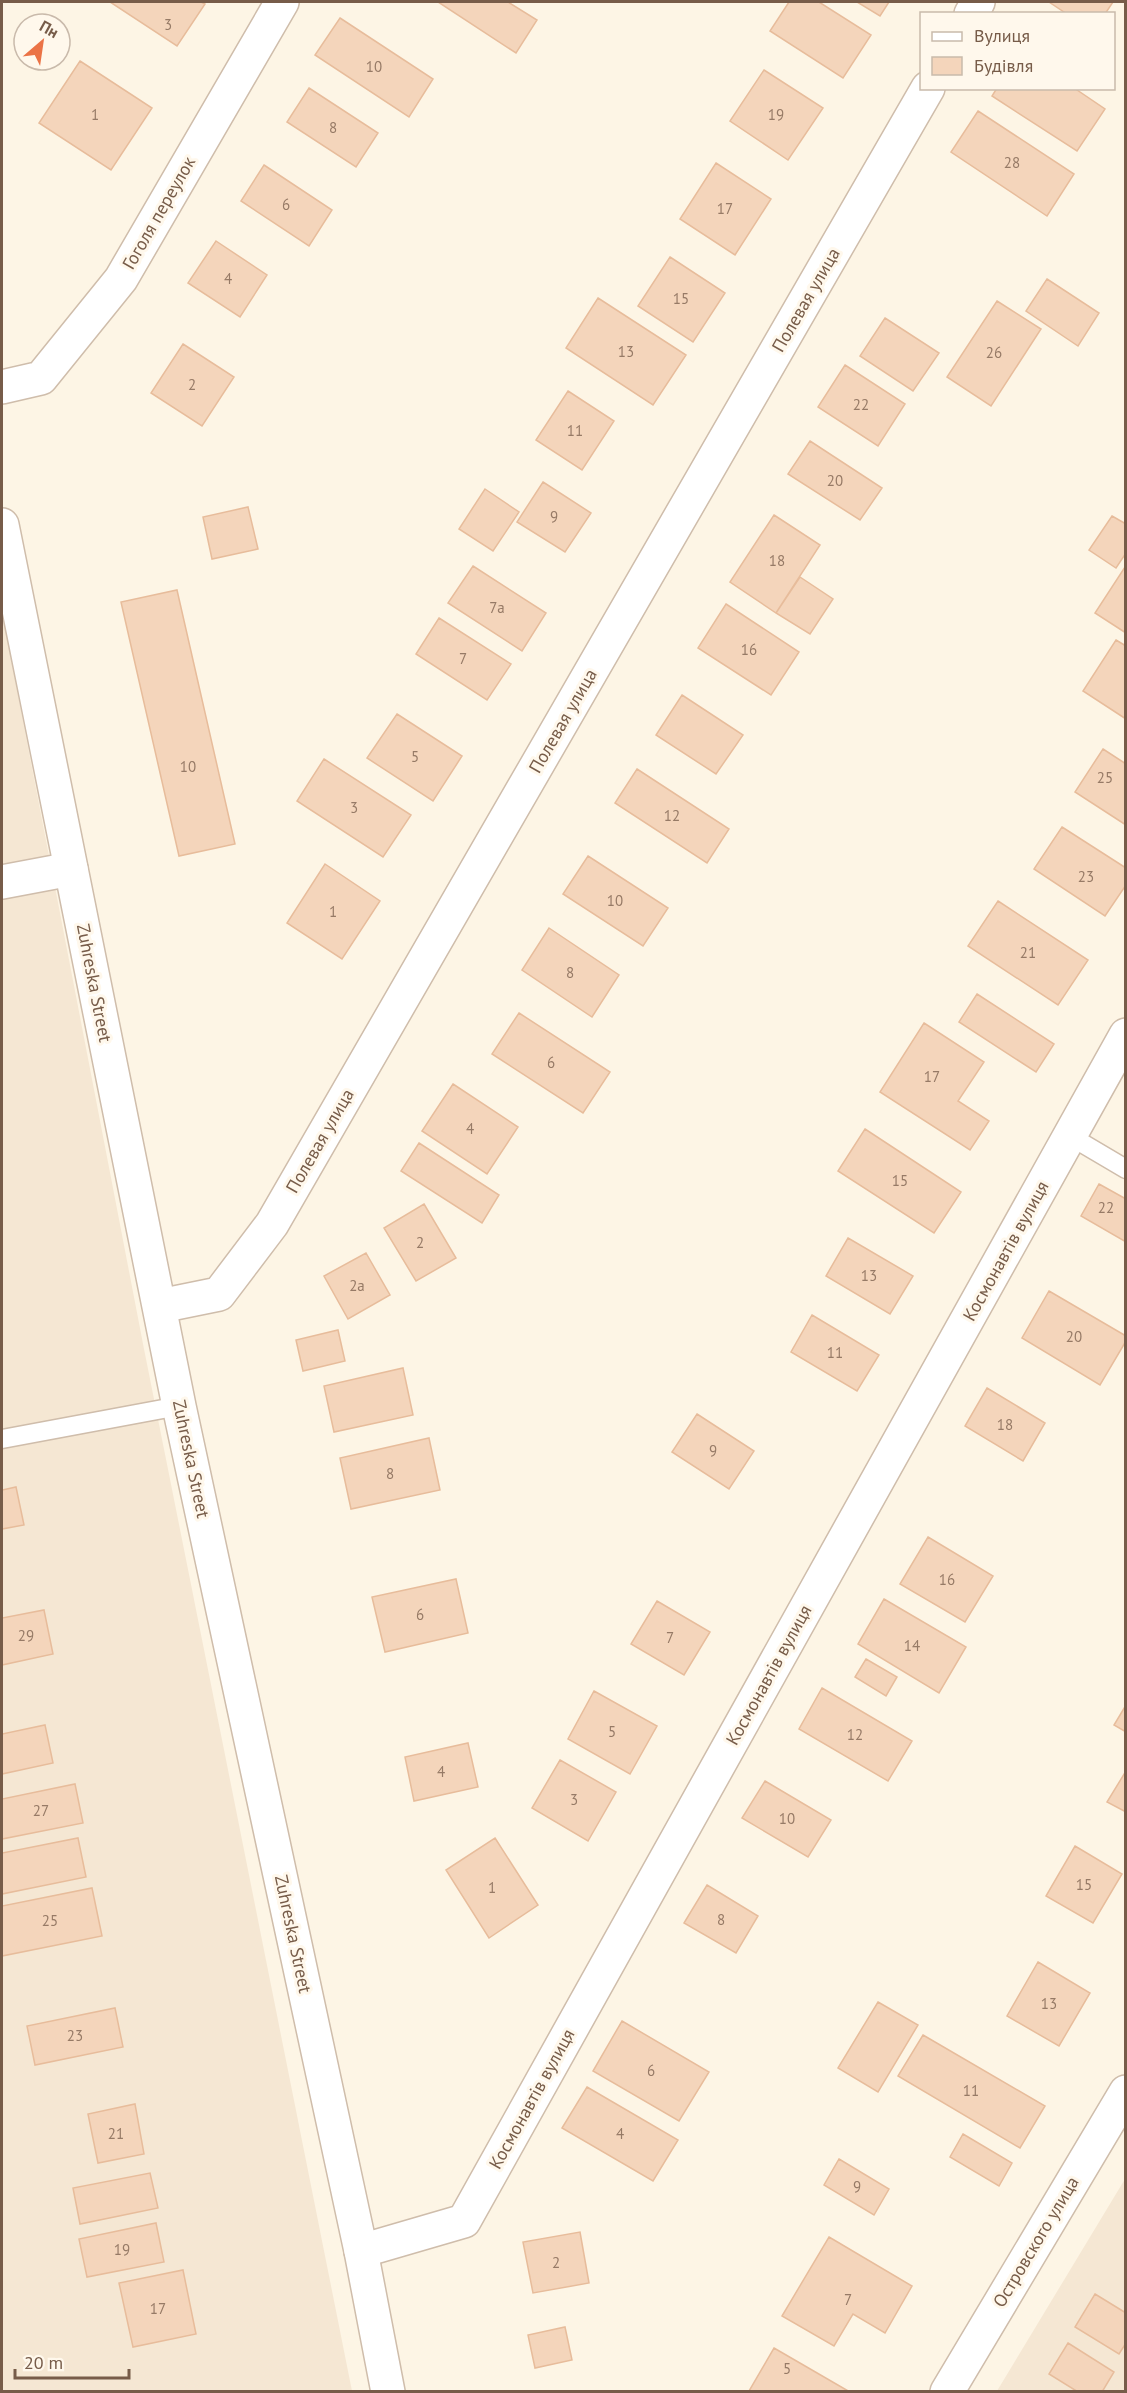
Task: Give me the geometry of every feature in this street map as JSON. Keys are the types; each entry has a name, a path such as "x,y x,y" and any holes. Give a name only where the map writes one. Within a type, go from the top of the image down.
{"street":[{"name":"Гоголя переулок","path":"2,387 41,378 121,279 282,2"},
{"name":"Полевая улица","path":"160,1306 219,1294 272,1224 927,90"},
{"name":"Zuhreska Street","path":"2,525 179,1406 362,2251 388,2391"},
{"path":"2,882 71,869"},
{"name":"Космонавтів вулиця","path":"362,2251 464,2220 1125,1035"},
{"name":"Островского улица","path":"947,2391 1125,2092"}],"lane":[{"path":"1070,1136 1125,1169"},
{"path":"2,1439 179,1406"}],"shaded area":[{"path":"2,612 144,1349 352,2391 2,2391"},
{"path":"1125,2179 1125,2391 997,2391"}],"building":[{"path":"110,2 201,2 205,4 177,46"},
{"path":"438,2 508,2 537,20 516,53"},
{"path":"789,2 819,2 871,35 843,78 770,31"},
{"path":"857,2 889,2 880,16"},
{"path":"1049,2 1113,2 1106,12 1064,12"},
{"path":"340,18 433,79 409,117 315,55"},
{"path":"80,61 152,108 111,170 39,123"},
{"path":"764,70 823,108 788,160 730,121"},
{"path":"309,88 378,133 356,167 287,122"},
{"path":"996,90 1077,90 1105,109 1077,151 992,96"},
{"path":"978,111 1074,174 1047,216 951,152"},
{"path":"716,163 771,199 735,255 680,219"},
{"path":"264,165 332,210 309,246 241,201"},
{"path":"216,241 267,275 240,317 188,283"},
{"path":"670,257 725,293 693,342 638,306"},
{"path":"1047,279 1099,313 1078,346 1026,311"},
{"path":"598,298 686,355 653,405 566,348"},
{"path":"997,301 1041,329 991,406 947,377"},
{"path":"885,318 939,353 913,391 860,356"},
{"path":"183,344 234,377 202,426 151,393"},
{"path":"845,365 905,404 878,446 818,407"},
{"path":"568,391 614,421 582,470 536,440"},
{"path":"810,441 882,488 860,520 788,474"},
{"path":"543,482 591,513 565,552 517,522"},
{"path":"485,489 519,512 493,551 459,529"},
{"path":"248,507 258,549 212,559 203,517"},
{"path":"774,515 820,545 776,613 730,582"},
{"path":"1112,516 1126,524 1126,553 1116,568 1089,550"},
{"path":"473,566 546,613 522,651 448,603"},
{"path":"1126,567 1126,633 1095,613"},
{"path":"800,577 833,599 810,634 776,613"},
{"path":"177,590 235,844 179,856 121,602"},
{"path":"726,604 799,652 771,695 698,648"},
{"path":"439,618 511,664 487,700 416,654"},
{"path":"1116,640 1126,646 1126,719 1083,691"},
{"path":"682,695 743,735 716,774 656,735"},
{"path":"397,714 462,756 433,801 367,758"},
{"path":"1103,749 1126,764 1126,825 1075,792"},
{"path":"324,759 411,815 383,857 297,801"},
{"path":"637,769 729,829 707,863 615,803"},
{"path":"1062,827 1126,868 1126,885 1105,916 1034,869"},
{"path":"588,856 668,908 643,946 563,894"},
{"path":"325,864 380,901 342,959 287,923"},
{"path":"998,901 1088,960 1058,1005 968,946"},
{"path":"549,928 619,975 592,1017 522,970"},
{"path":"977,994 1054,1044 1036,1072 959,1022"},
{"path":"519,1013 610,1072 583,1113 492,1054"},
{"path":"924,1023 984,1062 958,1101 989,1121 970,1150 880,1092"},
{"path":"453,1084 518,1127 487,1174 422,1131"},
{"path":"865,1129 961,1192 934,1233 838,1171"},
{"path":"419,1143 499,1195 482,1223 401,1171"},
{"path":"1099,1184 1126,1199 1126,1242 1081,1216"},
{"path":"424,1204 456,1258 416,1281 384,1228"},
{"path":"848,1238 913,1276 890,1314 826,1276"},
{"path":"366,1253 390,1295 348,1319 324,1276"},
{"path":"1049,1291 1126,1336 1126,1341 1100,1385 1022,1338"},
{"path":"812,1315 879,1355 857,1391 791,1352"},
{"path":"338,1330 345,1361 303,1371 296,1340"},
{"path":"403,1368 413,1415 334,1432 324,1386"},
{"path":"987,1388 1045,1423 1023,1461 965,1426"},
{"path":"697,1414 754,1451 729,1489 672,1452"},
{"path":"429,1438 440,1490 351,1509 340,1458"},
{"path":"16,1487 24,1525 2,1529 2,1490"},
{"path":"928,1537 993,1576 965,1622 900,1584"},
{"path":"456,1579 468,1633 385,1652 372,1597"},
{"path":"884,1599 966,1647 939,1693 858,1644"},
{"path":"657,1601 710,1632 684,1675 631,1644"},
{"path":"44,1610 53,1654 2,1665 2,1618"},
{"path":"866,1659 897,1677 886,1696 855,1677"},
{"path":"822,1688 912,1741 888,1781 799,1729"},
{"path":"594,1691 657,1726 630,1774 568,1739"},
{"path":"1126,1705 1126,1732 1114,1725"},
{"path":"45,1725 53,1763 2,1774 2,1734"},
{"path":"468,1743 478,1787 414,1801 405,1757"},
{"path":"560,1760 616,1792 588,1841 532,1808"},
{"path":"1126,1771 1126,1812 1107,1802"},
{"path":"765,1781 831,1820 808,1857 742,1818"},
{"path":"75,1784 83,1823 2,1839 2,1799"},
{"path":"78,1838 86,1877 2,1894 2,1853"},
{"path":"495,1838 538,1905 489,1938 446,1870"},
{"path":"1075,1846 1122,1874 1093,1923 1046,1896"},
{"path":"707,1885 758,1916 736,1953 684,1923"},
{"path":"92,1888 102,1936 2,1956 2,1906"},
{"path":"1038,1962 1090,1993 1059,2046 1007,2016"},
{"path":"878,2002 918,2025 878,2092 838,2068"},
{"path":"115,2008 123,2047 35,2065 27,2026"},
{"path":"622,2021 709,2072 679,2121 593,2071"},
{"path":"923,2035 1045,2106 1020,2148 898,2076"},
{"path":"587,2087 678,2140 653,2181 562,2128"},
{"path":"135,2104 144,2154 98,2163 88,2114"},
{"path":"963,2134 1012,2163 999,2186 950,2157"},
{"path":"839,2159 889,2189 874,2215 824,2185"},
{"path":"150,2173 158,2208 80,2224 73,2188"},
{"path":"156,2223 164,2262 87,2277 79,2239"},
{"path":"580,2232 589,2283 533,2293 523,2242"},
{"path":"829,2237 912,2286 885,2333 853,2314 834,2346 782,2316"},
{"path":"183,2270 196,2334 133,2347 119,2283"},
{"path":"1095,2294 1126,2313 1126,2343 1119,2354 1075,2327"},
{"path":"565,2327 572,2360 535,2368 528,2335"},
{"path":"1068,2343 1114,2372 1102,2392 1078,2392 1049,2374"},
{"path":"774,2348 850,2392 749,2391"}]}
